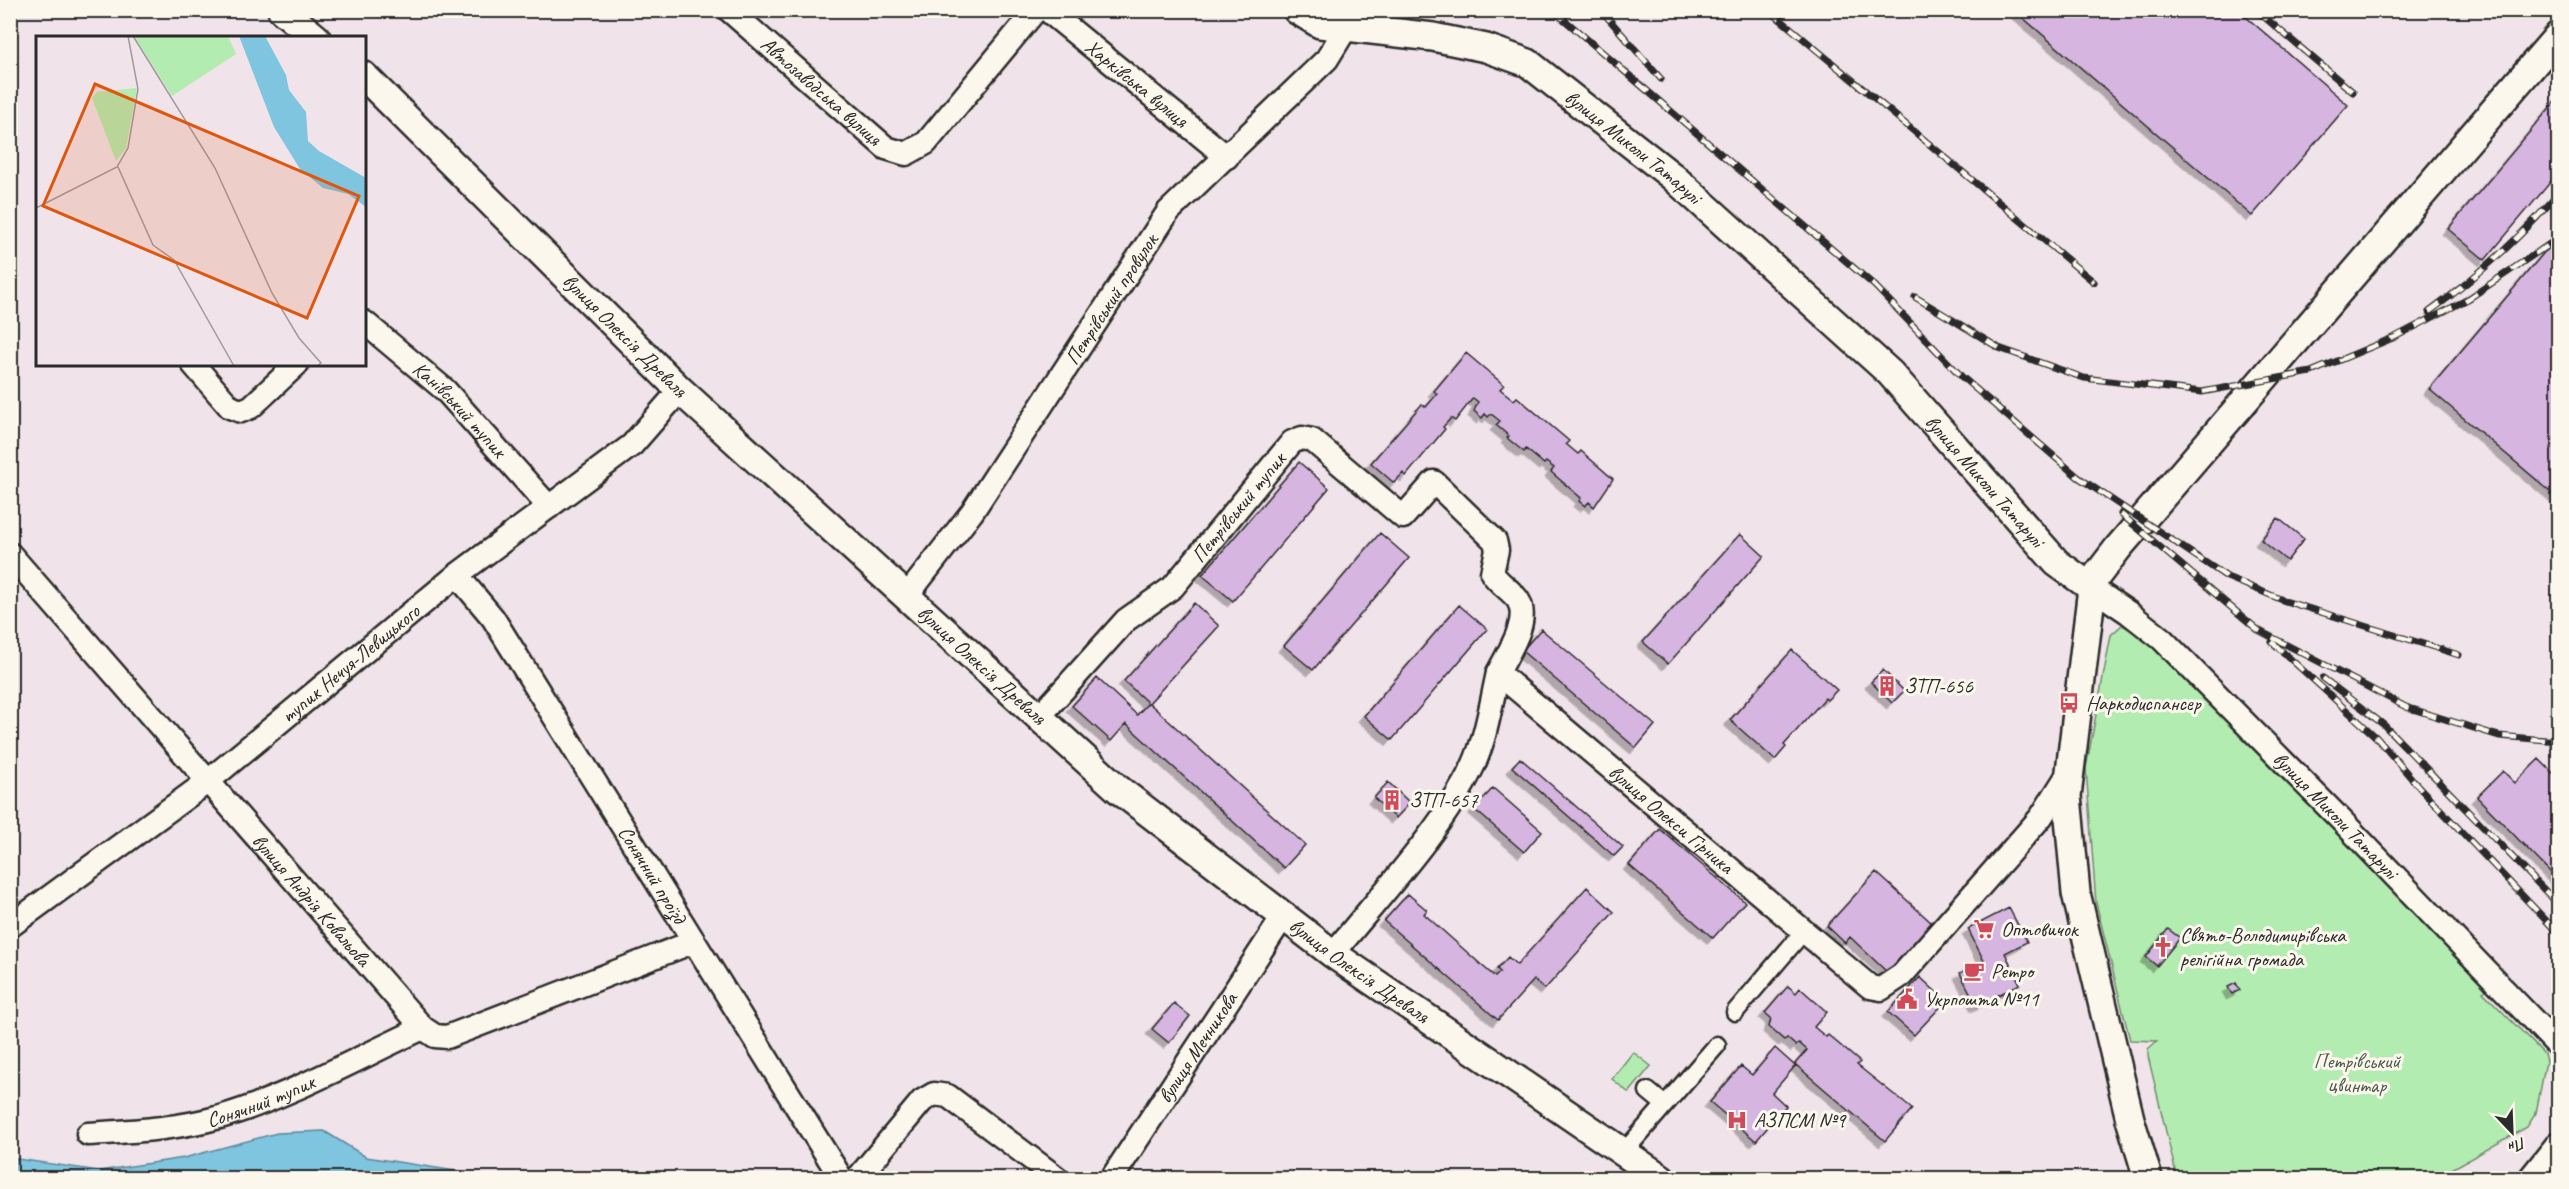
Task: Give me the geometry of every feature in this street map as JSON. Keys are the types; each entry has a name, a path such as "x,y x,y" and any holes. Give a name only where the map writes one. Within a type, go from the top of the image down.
{"street":[{"path":"282,10 314,36"},
{"name":"Автозаводська вулиця","path":"729,10 886,148 906,154 926,143 1036,10"},
{"name":"Харківська вулиця","path":"1047,10 1227,157"},
{"path":"1297,10 1320,24 1346,28"},
{"name":"Петрівський провулок","path":"906,597 972,512 1168,212 1328,59 1346,28"},
{"name":"вулиця Миколи Татарулі","path":"1346,28 1376,29 1433,37 1486,48 1528,63 1673,177 1890,373 2057,563 2162,639 2559,1046"},
{"path":"2148,1179 2130,1119 2076,893 2067,776 2091,588 2095,578 2118,548 2559,36"},
{"name":"вулиця Олексія Древаля","path":"366,78 680,390 1118,789 1333,954 1661,1179"},
{"name":"Канівський тупик","path":"366,324 445,390 549,507"},
{"path":"195,366 230,407 241,411 251,407 295,366"},
{"name":"тупик Нечуя-Левицького","path":"10,926 207,782 457,574 632,445 680,390"},
{"name":"Петрівський тупик","path":"1039,717 1126,620 1173,587 1292,442 1302,438 1312,440 1403,517 1434,482 1495,541 1497,550 1492,573 1517,598 1523,610 1520,625 1498,673"},
{"name":"вулиця Андрія Ковальова","path":"10,554 423,1028"},
{"name":"Сонячний проїзд","path":"457,574 493,618 841,1179"},
{"path":"1333,954 1420,846 1473,766 1484,734 1498,673"},
{"name":"вулиця Олекси Гірника","path":"1498,673 1640,790 1803,932 1870,987 1881,989 1892,984 2041,817 2067,776"},
{"name":"вулиця Мечникова","path":"1112,1179 1283,917"},
{"path":"1736,1012 1803,932"},
{"path":"423,1028 435,1036 447,1037 693,942"},
{"name":"Сонячний тупик","path":"88,1134 170,1128 222,1117 289,1090 423,1028"},
{"path":"1623,1153 1717,1045"},
{"path":"1648,1091 1665,1105"},
{"path":"858,1179 922,1101 934,1094 948,1096 1057,1179"},
{"path":"2530,1179 2559,1143"}],"green space":[{"name":"Петрівський цвинтар","path":"2122,625 2142,636 2491,981 2490,987 2483,992 2544,1054 2546,1061 2536,1113 2527,1127 2436,1178 2177,1178 2148,1056 2148,1049 2157,1041 2130,1040 2096,903 2086,768 2111,635"},
{"path":"1633,1052 1651,1066 1629,1093 1612,1079"}],"water":[{"path":"324,1131 366,1157 462,1172 483,1178 11,1178 11,1158 99,1171 184,1158 277,1133"}],"building":[{"path":"2014,10 2238,10 2348,105 2252,216"},
{"path":"2558,98 2558,173 2485,260 2448,229"},
{"path":"2558,236 2558,498 2429,389"},
{"path":"1466,353 1504,385 1500,389 1514,400 1517,397 1569,441 1566,444 1578,454 1581,451 1613,479 1594,507 1589,502 1585,506 1579,501 1581,498 1551,472 1554,468 1546,462 1544,464 1526,449 1524,452 1507,438 1509,436 1496,425 1500,421 1491,414 1488,417 1485,414 1482,418 1474,411 1478,402 1473,398 1455,421 1451,418 1443,427 1445,429 1406,476 1403,473 1394,483 1371,463 1422,404 1426,407 1437,394 1434,391"},
{"path":"1299,462 1329,488 1233,601 1202,575"},
{"path":"2278,518 2304,539 2287,561 2261,540"},
{"path":"1380,533 1409,558 1313,670 1284,646"},
{"path":"1740,534 1764,556 1668,664 1643,642"},
{"path":"1194,603 1219,626 1149,703 1305,845 1284,868 1126,724 1111,741 1072,706 1097,678 1137,715 1148,703 1124,681"},
{"path":"1459,605 1487,629 1392,740 1364,716"},
{"path":"1541,629 1655,725 1636,748 1522,651"},
{"path":"1792,650 1837,690 1827,700 1825,698 1784,745 1786,747 1775,760 1730,720"},
{"name":"ЗТП-656","path":"1883,670 1904,691 1892,703 1871,682"},
{"path":"1520,758 1623,847 1614,856 1512,767"},
{"path":"2539,759 2558,778 2558,880 2477,797 2503,771 2515,783"},
{"name":"ЗТП-657","path":"1388,782 1410,803 1396,818 1374,798"},
{"path":"1493,788 1542,831 1524,852 1474,809"},
{"path":"1660,829 1745,902 1713,938 1629,865"},
{"path":"1876,872 1933,924 1888,973 1850,937 1845,943 1827,926"},
{"path":"1587,887 1614,912 1545,989 1534,980 1498,1020 1384,921 1408,894 1427,910 1424,914 1495,977 1500,972 1497,969 1508,957 1517,965"},
{"path":"2009,908 2027,942 2005,953 2020,984 1977,1006 1960,973 1984,961 1968,929"},
{"name":"Свято-Володимирівська релігійна громада","path":"2168,929 2180,938 2157,966 2146,957"},
{"path":"1920,977 1946,1001 1914,1035 1888,1012"},
{"path":"2236,983 2240,990 2232,994 2228,987"},
{"path":"1788,986 1796,993 1800,988 1827,1012 1814,1027 1826,1037 1828,1035 1860,1062 1857,1065 1912,1109 1885,1141 1796,1065 1772,1093 1786,1106 1756,1141 1710,1102 1741,1066 1752,1075 1775,1048 1794,1065 1807,1050 1799,1043 1796,1046 1787,1038 1784,1040 1769,1027 1771,1018 1765,1013"},
{"path":"1174,1003 1190,1016 1169,1043 1152,1029"}],"railway":[{"path":"1553,10 1875,286 1962,377 2078,477 2227,577 2285,601 2459,655"},
{"path":"1601,10 1661,79"},
{"path":"1769,10 2094,282"},
{"path":"2256,10 2353,92"},
{"path":"2429,312 2497,257 2558,194"},
{"path":"1915,297 1999,348 2084,378 2202,392 2311,372 2395,337 2468,299 2554,241"},
{"path":"2121,514 2258,630 2406,707 2499,736 2558,741"},
{"path":"2272,642 2376,737 2419,787 2558,933"},
{"path":"2323,678 2384,725 2558,904"}],"place":[{"name":"ЗТП-656","path":"1887,686"},
{"name":"Наркодиспансер","path":"2069,703"},
{"name":"ЗТП-657","path":"1392,800"},
{"name":"Оптовичок","path":"1984,929"},
{"name":"Свято-Володимирівська релігійна громада","path":"2163,947"},
{"name":"Ретро","path":"1974,971"},
{"name":"Укрпошта №11","path":"1907,999"},
{"name":"АЗПСМ №9","path":"1737,1120"}]}
